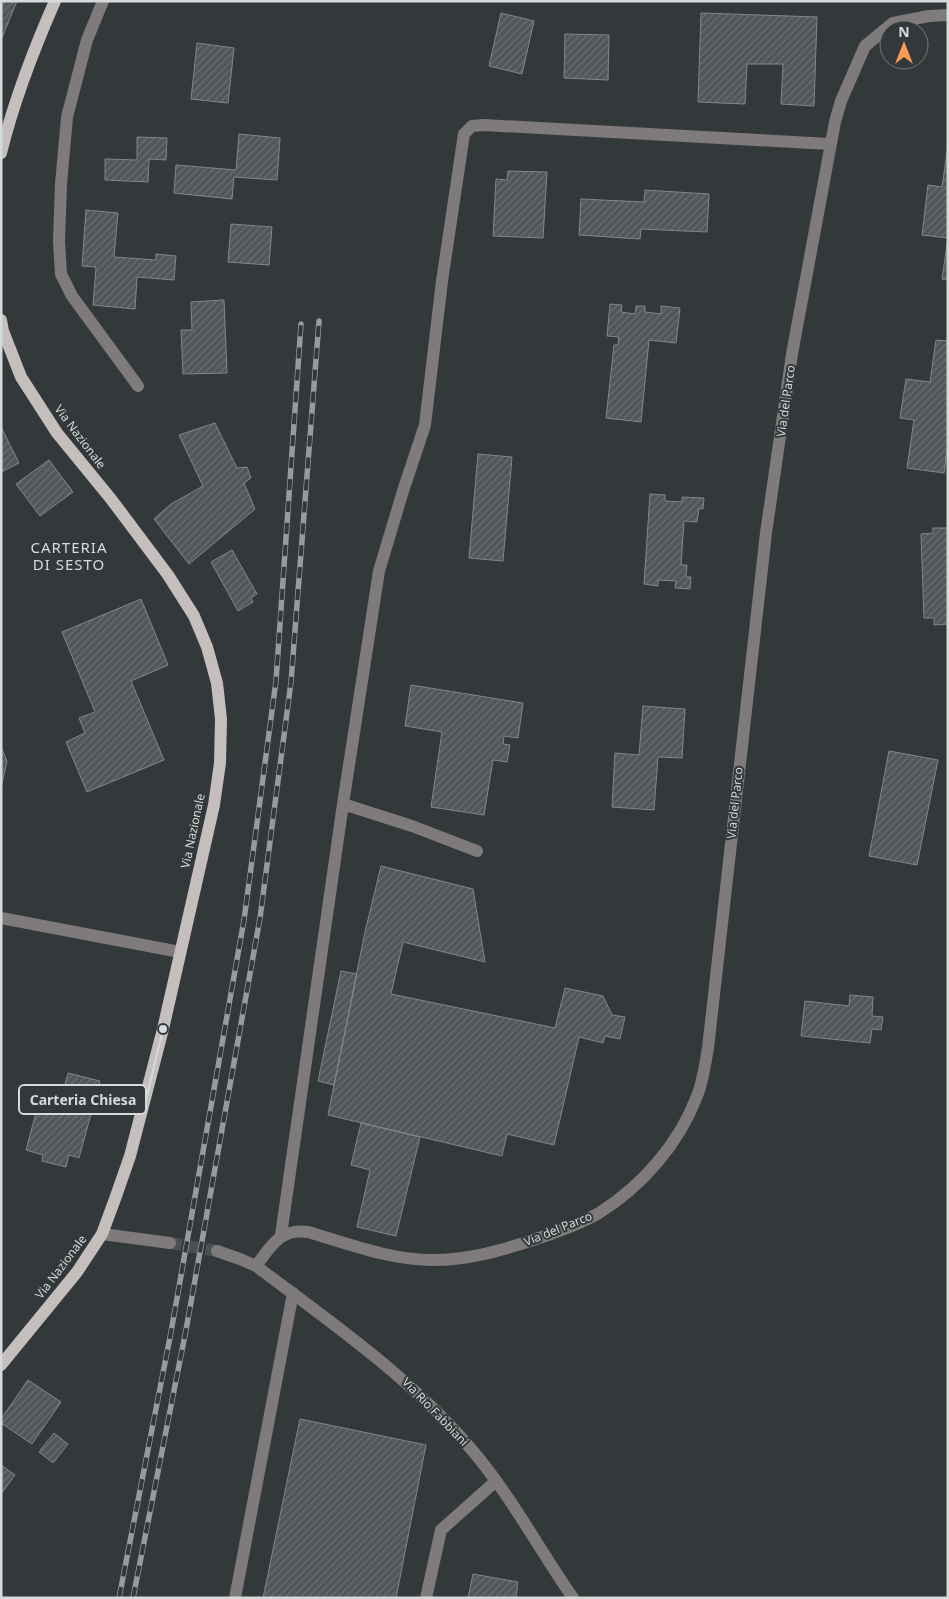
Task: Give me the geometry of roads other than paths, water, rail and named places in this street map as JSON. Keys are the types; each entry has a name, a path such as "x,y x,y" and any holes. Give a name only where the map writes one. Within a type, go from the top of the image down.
{"main road":[{"path":"1,153 21,83 55,1"},
{"name":"Via Nazionale","path":"1,320 3,331 21,377 57,433 176,586 194,616 207,647 217,683 221,719 220,763 214,805 163,1029 130,1156 102,1234 77,1272 1,1364"}],"street":[{"path":"103,1 88,40 66,117 58,241 61,274 72,296 138,386"},
{"name":"Via del Parco","path":"281,1235 295,1231 308,1232 370,1250 432,1260 484,1255 576,1225 621,1198 648,1173 668,1149 686,1122 698,1095 708,1048 766,533 792,354 830,144 842,101 865,46 893,23 929,16 948,15"},
{"path":"217,1251 240,1258 256,1266 281,1235 343,804 379,572 425,425 442,282 464,134 472,126 484,125 830,144"},
{"path":"343,804 412,826 477,851"},
{"path":"1,918 180,952"},
{"path":"102,1234 170,1244"},
{"name":"Via Rio Fabbiani","path":"256,1266 349,1335 402,1378 439,1414 496,1482 573,1598"},
{"path":"235,1598 293,1293"},
{"path":"426,1598 441,1530 496,1482"}],"tunnel":[{"path":"170,1243 217,1251"}],"railway":[{"path":"133,1598 186,1330 260,918 291,682 319,321"},
{"path":"119,1598 171,1332 244,920 276,681 301,324"}],"place":[{"name":"Carteria Chiesa","path":"163,1029"}],"district":[{"name":"CARTERIA DI SESTO","path":"69,556"}]}
